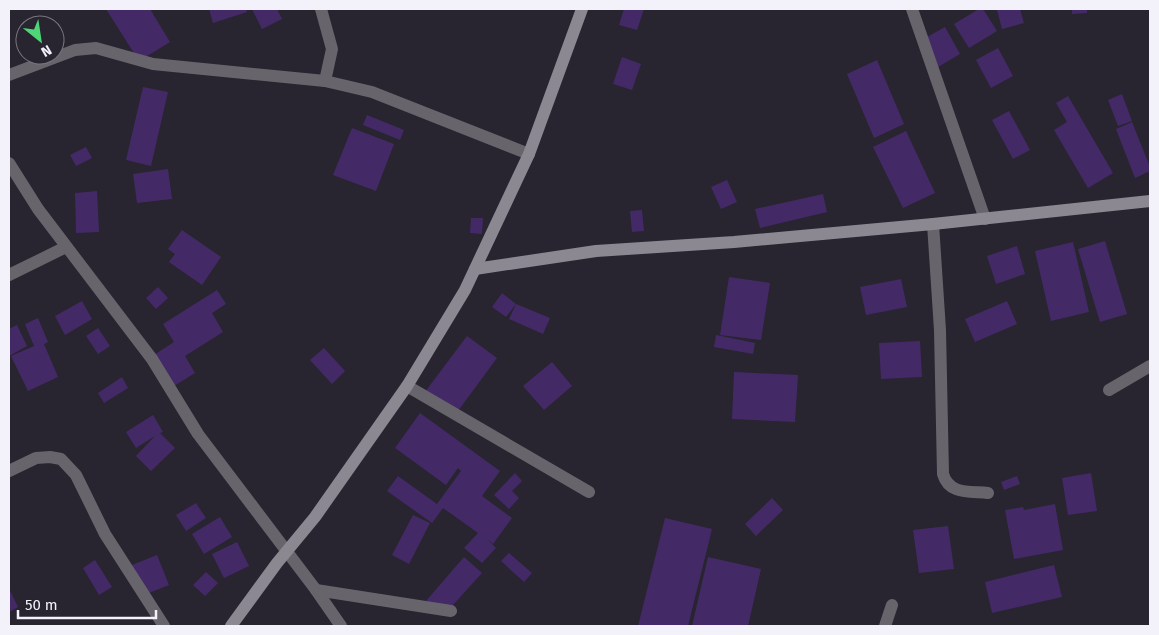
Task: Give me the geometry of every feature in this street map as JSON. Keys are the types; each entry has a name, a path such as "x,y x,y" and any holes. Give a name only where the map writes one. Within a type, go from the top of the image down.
{"main road":[{"path":"231,626 315,517 408,386 465,290 529,154 582,9"},
{"path":"476,269 596,251 734,242 985,219 1150,201"}],"street":[{"path":"321,9 332,49 325,81"},
{"path":"912,9 985,219"},
{"path":"9,76 74,50 96,48 153,64 325,81 372,92 529,154"},
{"path":"9,163 38,209 152,359 198,434 341,626"},
{"path":"933,224 940,330 943,474 946,483 955,490 988,492"},
{"path":"9,274 66,246"},
{"path":"1109,390 1150,366"},
{"path":"408,386 589,492"},
{"path":"9,471 36,458 50,457 61,459 76,475 105,534 164,626"},
{"path":"316,590 451,611"},
{"path":"886,626 892,605"}],"building":[{"path":"106,9 150,9 170,42 139,61"},
{"path":"209,9 246,9 247,12 213,23"},
{"path":"252,9 277,9 282,19 262,29"},
{"path":"624,9 644,9 637,30 619,25"},
{"path":"979,9 983,9 997,31 969,48 954,24"},
{"path":"1020,9 1024,23 1002,29 997,10"},
{"path":"1072,9 1087,9 1087,13 1072,14"},
{"path":"945,27 960,54 933,70 918,42"},
{"path":"998,48 1013,76 991,88 976,60"},
{"path":"622,57 641,64 632,90 613,84"},
{"path":"877,60 904,124 874,138 847,74"},
{"path":"143,87 168,92 151,166 126,160"},
{"path":"1122,94 1132,121 1118,126 1108,100"},
{"path":"1068,96 1113,173 1088,188 1054,130 1067,122 1056,103"},
{"path":"1009,111 1030,150 1013,159 992,120"},
{"path":"367,115 404,130 400,140 363,125"},
{"path":"1132,122 1150,167 1150,171 1135,178 1116,129"},
{"path":"352,128 394,144 376,191 333,175"},
{"path":"906,131 935,193 903,208 873,147"},
{"path":"86,147 92,158 76,166 70,155"},
{"path":"168,169 172,199 137,203 133,174"},
{"path":"727,180 737,202 721,209 711,187"},
{"path":"97,191 99,232 76,233 75,193"},
{"path":"823,194 827,212 760,228 755,209"},
{"path":"642,210 644,231 632,232 630,211"},
{"path":"471,218 483,218 482,234 470,233"},
{"path":"182,230 221,257 202,285 169,262 175,254 168,249"},
{"path":"1105,241 1127,314 1100,322 1078,249"},
{"path":"1073,242 1089,312 1051,321 1035,251"},
{"path":"1017,246 1025,274 996,284 987,256"},
{"path":"729,277 770,283 761,340 720,335"},
{"path":"901,279 907,307 866,315 860,287"},
{"path":"158,287 168,298 156,309 146,298"},
{"path":"217,290 226,304 212,313 223,332 185,356 195,373 174,386 154,355 174,342 163,324"},
{"path":"502,293 516,304 506,317 492,307"},
{"path":"82,301 92,319 65,335 55,316"},
{"path":"1007,301 1017,324 975,342 965,319"},
{"path":"516,304 550,318 543,334 509,319"},
{"path":"38,318 48,342 44,344 58,377 28,391 11,356 34,346 25,324"},
{"path":"17,325 27,346 9,356 9,329"},
{"path":"98,328 110,346 98,354 86,336"},
{"path":"716,335 755,343 753,354 714,347"},
{"path":"467,336 497,358 455,415 425,392"},
{"path":"920,341 922,377 881,379 879,343"},
{"path":"324,348 345,371 332,384 310,360"},
{"path":"552,362 572,386 544,410 523,386"},
{"path":"734,372 798,375 795,422 732,419"},
{"path":"122,377 128,388 104,403 98,393"},
{"path":"420,413 500,471 482,496 512,518 493,544 487,539 496,548 482,563 464,548 478,533 443,508 432,523 387,491 398,476 437,504 461,471 458,468 446,485 395,448"},
{"path":"153,415 163,432 160,433 175,448 151,471 136,456 155,436 136,448 126,432"},
{"path":"515,473 522,481 512,491 519,498 509,509 494,495"},
{"path":"1091,473 1097,511 1068,515 1062,478"},
{"path":"1017,476 1020,484 1004,490 1001,482"},
{"path":"772,498 783,510 756,536 745,524"},
{"path":"196,503 206,518 186,531 176,515"},
{"path":"1055,504 1063,550 1014,559 1005,510 1023,507 1024,510"},
{"path":"413,515 430,523 409,564 392,555"},
{"path":"220,517 232,537 204,554 192,534"},
{"path":"665,518 712,529 688,626 638,626"},
{"path":"948,526 954,569 919,573 913,530"},
{"path":"237,542 249,566 224,578 212,554"},
{"path":"509,553 532,573 524,582 501,561"},
{"path":"157,555 169,585 144,595 132,565"},
{"path":"464,557 482,573 443,616 426,601"},
{"path":"708,557 761,569 748,626 692,626"},
{"path":"95,560 112,587 99,595 83,568"},
{"path":"1054,565 1062,597 992,613 985,582"},
{"path":"206,572 218,583 205,596 193,585"},
{"path":"9,589 18,607 9,612"}]}
